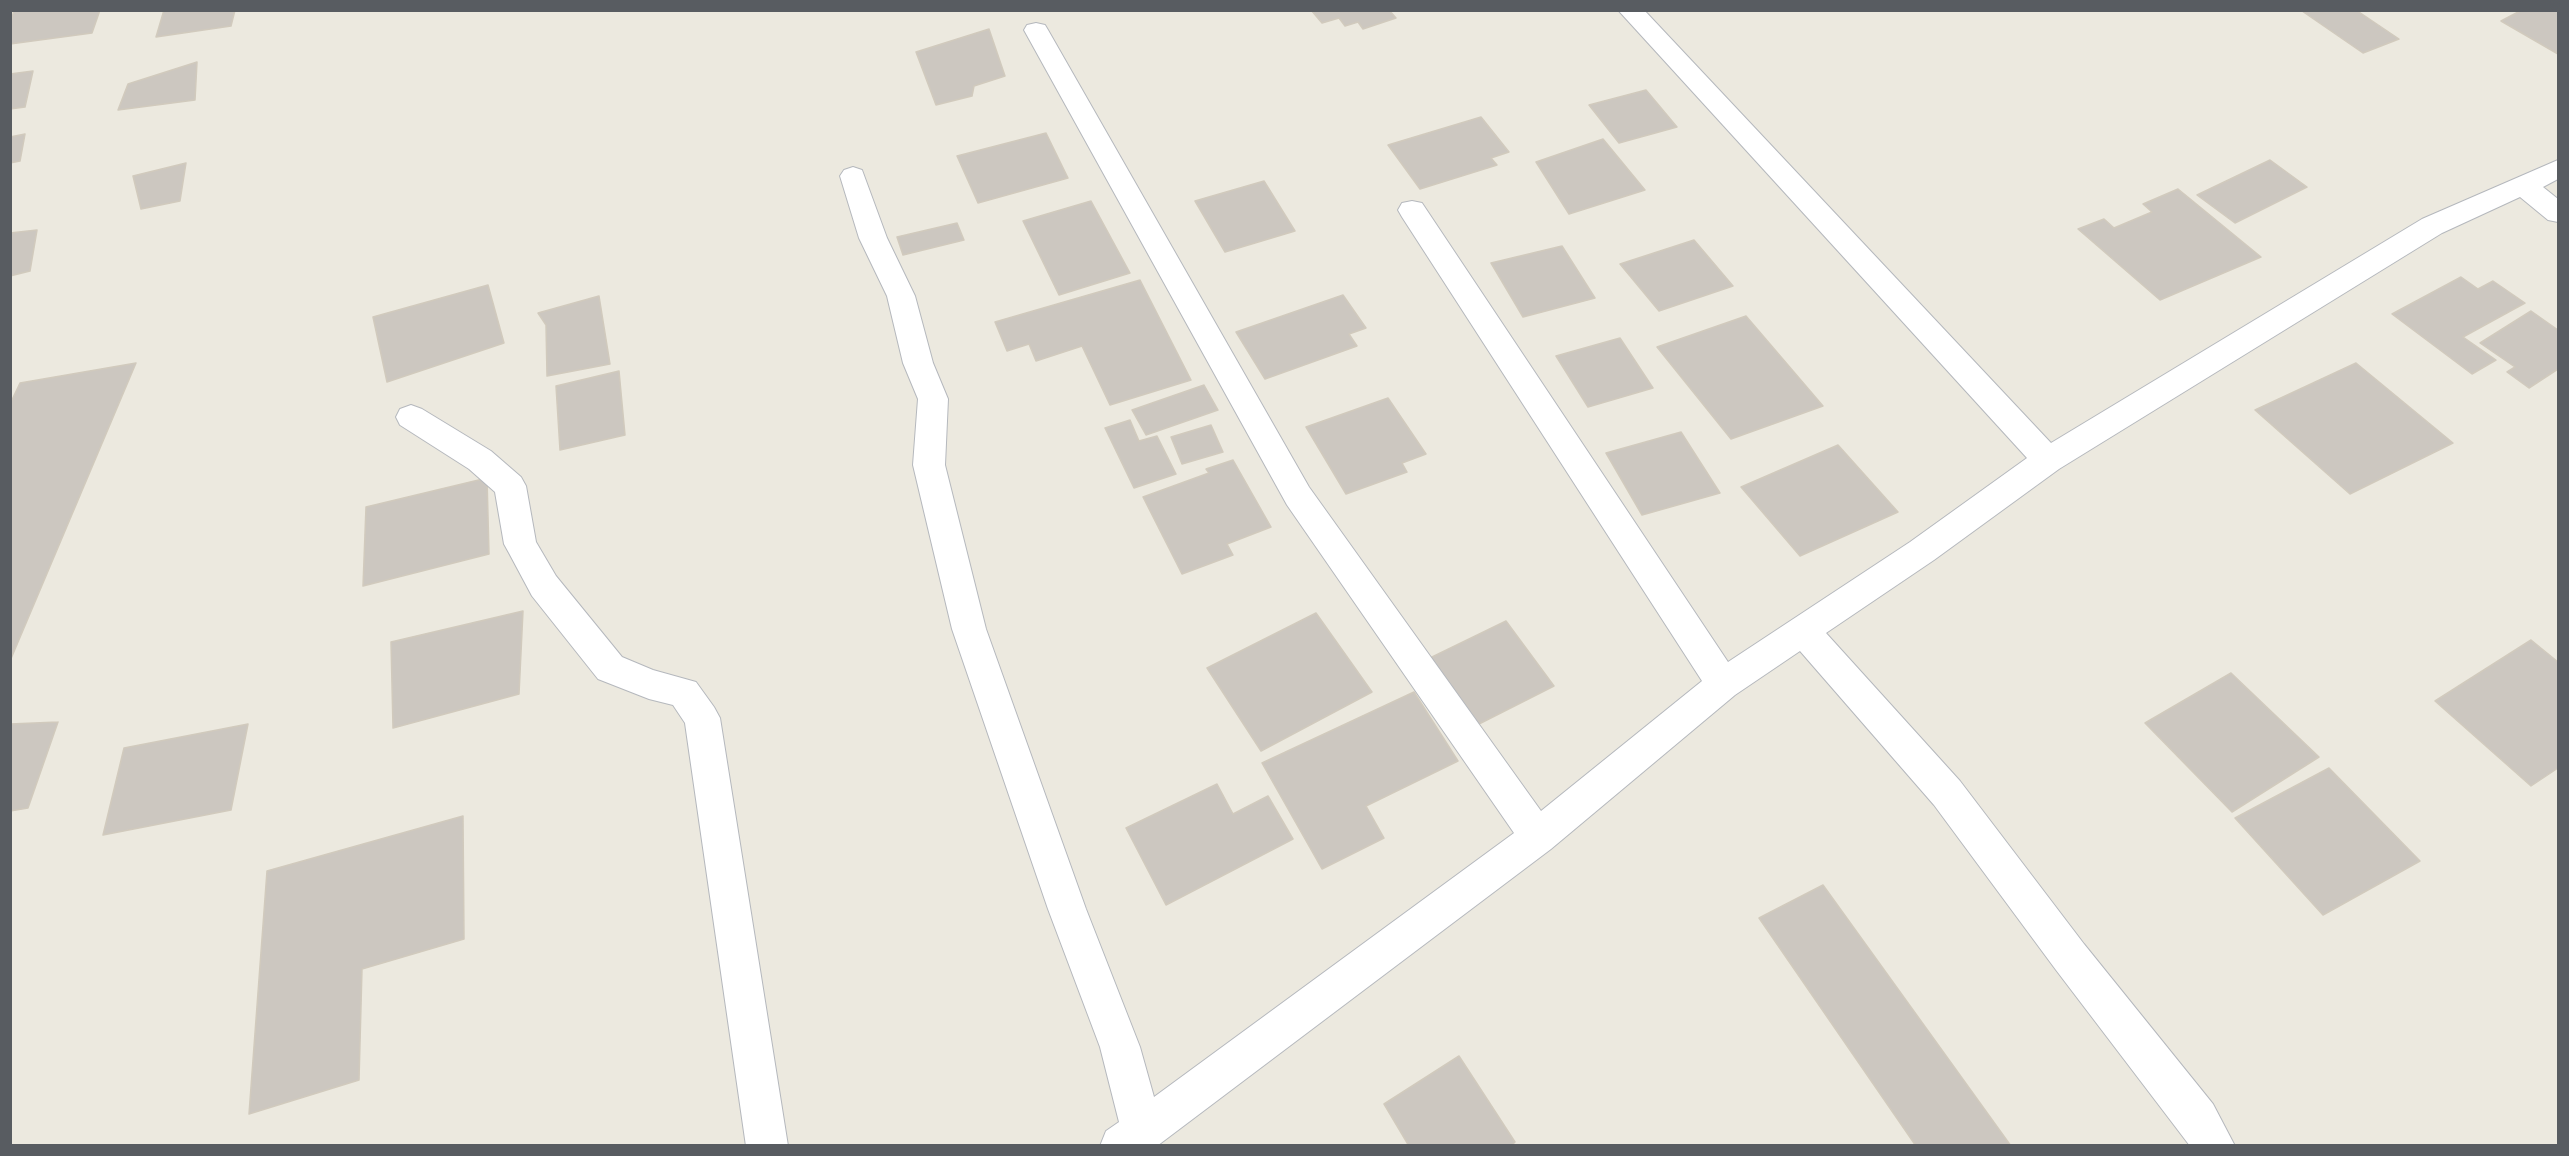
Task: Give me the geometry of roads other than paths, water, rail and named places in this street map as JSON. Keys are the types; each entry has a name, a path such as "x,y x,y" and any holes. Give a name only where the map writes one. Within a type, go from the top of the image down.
{"street":[{"path":"1630,10 2048,460"},
{"path":"1036,30 1298,496 1538,837"},
{"path":"853,176 873,238 901,296 918,363 933,399 929,465 969,629 1067,909 1120,1047 1131,1138 1538,837 1723,684 1922,551 2048,460 2432,226 2559,170"},
{"path":"2524,186 2559,213"},
{"path":"1412,210 1723,684"},
{"path":"411,417 480,460 510,486 520,544 544,586 610,668 650,684 684,693 702,718 767,1146"},
{"path":"1802,630 1947,793 2070,957 2198,1119 2214,1146"}]}
